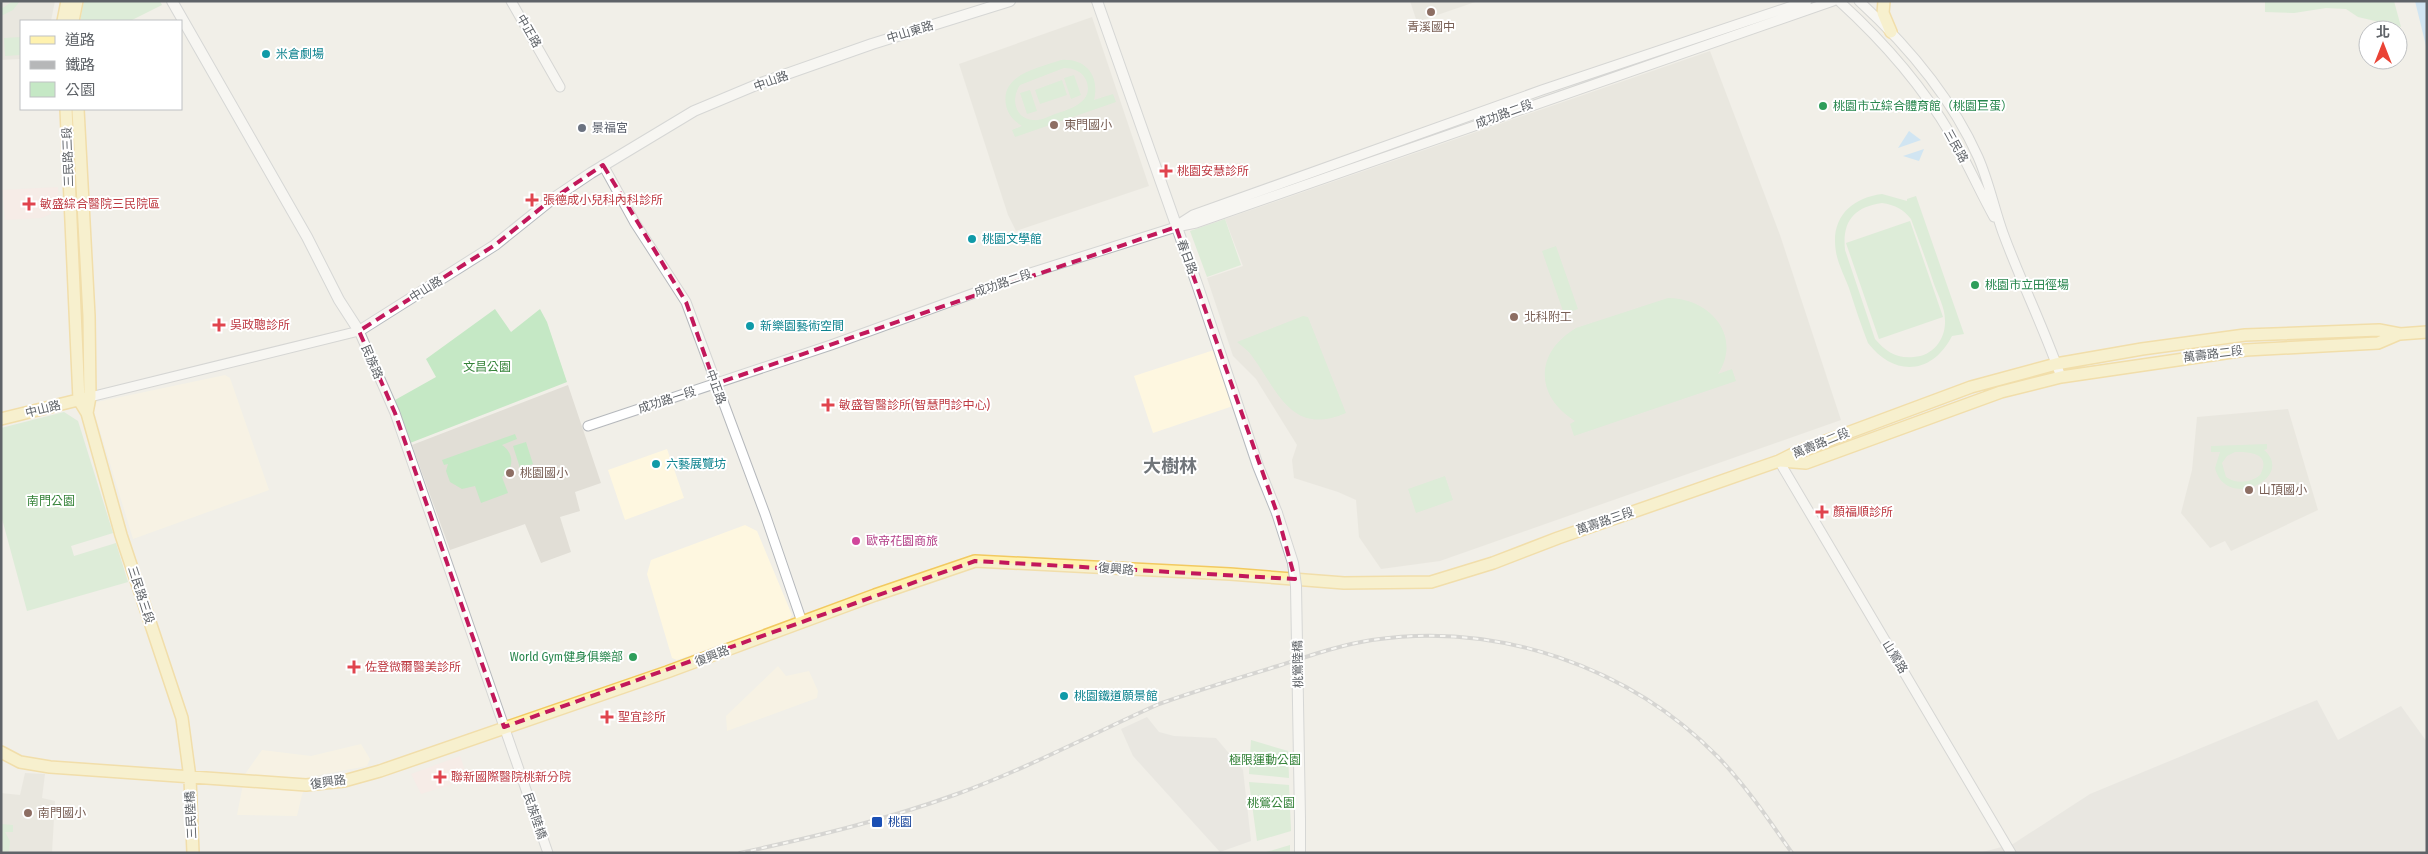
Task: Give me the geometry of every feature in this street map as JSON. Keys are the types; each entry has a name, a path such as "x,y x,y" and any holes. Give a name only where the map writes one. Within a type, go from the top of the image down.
{"main road":[{"path":"63,20 67,1"},
{"path":"73,20 77,1"},
{"name":"民族路","path":"172,1 307,237 339,300 359,331"},
{"name":"中山東路","path":"812,66 872,44 1010,1"},
{"name":"春日路","path":"1097,1 1276,513"},
{"path":"1884,1 1883,13 1891,32"},
{"name":"中山路","path":"359,331 494,245 550,200 603,165 694,111 812,66"},
{"name":"三民路三段","path":"66,110 84,399 121,535 182,718 190,778"},
{"name":"三民路三段","path":"78,110 86,260 84,399"},
{"name":"萬壽路二段","path":"1779,461 1799,451 1963,390 2056,364 2142,349 2245,335 2379,330 2400,334 2427,332"},
{"name":"萬壽路二段","path":"1779,461 1806,463 2001,392 2061,377 2246,350 2378,343 2400,334"},
{"name":"中山路","path":"1,419 84,399"},
{"name":"萬壽路三段","path":"1431,582 1493,563 1558,538 1779,461"},
{"name":"桃鶯陸橋","path":"1276,513 1292,563 1296,586 1300,853"},
{"name":"復興路","path":"1,752 20,762 43,766 306,785 344,781 380,772 504,727 673,670 975,561 1230,574 1344,584 1431,582"},
{"name":"三民陸橋","path":"190,778 193,853"}],"street":[{"name":"中正路","path":"511,1 560,87"},
{"name":"成功路二段","path":"831,345 1024,275 1176,227 1196,223 1763,22 1807,1"},
{"name":"成功路二段","path":"1176,227 1193,215 1530,94 1833,1"},
{"name":"三民路","path":"1839,1 1873,32 1917,82 1955,142 2002,232 2061,377"},
{"name":"三民路","path":"1859,1 1891,32 1927,75 1969,139 1986,175 2002,232"},
{"path":"1530,94 1534,103"},
{"path":"1493,107 1496,117"},
{"name":"中正路","path":"603,165 635,223 686,302 714,384 765,514 802,622"},
{"name":"中山路","path":"84,399 359,331"},
{"name":"民族路","path":"359,331 395,413 512,751"},
{"name":"成功路一段","path":"588,426 831,345"},
{"name":"山鶯路","path":"1779,461 2011,853"},
{"name":"民族陸橋","path":"512,751 548,853"}],"highlighted area":[{"path":"603,165 686,302 715,384 1176,227 1277,513 1295,579 975,561 504,727 395,413 359,331 495,245 551,200"}],"shaded area":[{"path":"1,1 55,1 51,20 20,20 20,59 1,60"},
{"name":"青溪國中","path":"1410,1 1478,1 1417,22"},
{"name":"東門國小","path":"1092,17 1149,186 1016,231 1008,215 959,64"},
{"name":"北科附工","path":"1710,51 1780,235 1841,420 1440,561 1381,569 1359,537 1356,500 1338,492 1294,478 1292,460 1297,445 1256,379 1233,356 1207,278 1243,266 1225,219"},
{"name":"敏盛綜合醫院三民院區","path":"58,187 59,203 51,205 51,214 41,218 5,220 2,190"},
{"path":"1214,350 1233,406 1153,433 1134,376"},
{"path":"225,375 230,378 269,490 133,539 94,411 97,402"},
{"name":"桃園國小","path":"568,385 601,483 575,492 580,511 560,517 571,552 541,563 525,524 450,550 412,445"},
{"name":"山頂國小","path":"2288,409 2318,510 2231,551 2225,541 2210,548 2181,513 2192,470 2197,417"},
{"path":"667,449 684,498 625,520 608,470"},
{"path":"745,525 757,531 792,615 789,620 677,660 672,658 647,574 651,560"},
{"path":"778,666 786,676 809,671 818,691 817,698 727,731 726,716"},
{"path":"2317,700 2338,740 2401,706 2427,742 2427,853 1979,853 2013,844 2090,794"},
{"path":"1147,717 1159,732 1174,736 1216,738 1243,770 1251,841 1220,852 1133,756 1121,729"},
{"path":"361,744 370,759 367,766 309,777 297,816 237,815 245,774 262,750 311,756"},
{"name":"聯新國際醫院桃新分院","path":"460,756 468,779 421,794 411,774"},
{"name":"南門國小","path":"25,773 45,774 42,798 55,801 52,853 1,853 1,793 20,795"}],"green space":[{"path":"13,1 20,1 13,10 1,16 1,9"},
{"path":"84,1 160,1 162,5 132,20 80,20"},
{"path":"2265,1 2394,1 2399,20 2371,20 2358,17 2346,9 2326,8 2294,13 2265,12"},
{"path":"20,37 20,55 5,56 4,38"},
{"path":"1061,60 1078,62 1089,70 1095,83 1094,100 1113,94 1116,102 1015,137 1012,130 1022,126 1016,122 1007,109 1006,94 1009,86 1023,74","holes":["1064,68 1080,72 1086,80 1088,88 1084,99 1074,107 1041,119 1033,120 1022,116 1016,107 1015,101 1020,85"]},
{"path":"1074,75 1081,95 1071,99 1064,78"},
{"path":"1062,80 1067,95 1040,104 1035,90"},
{"path":"1030,90 1037,111 1027,114 1020,93"},
{"path":"1882,194 1907,201 1907,199 1916,196 1964,334 1952,336 1944,349 1934,358 1923,364 1912,367 1889,362 1868,343 1838,261 1835,240 1836,229 1840,220 1852,205 1871,196","holes":["1882,203 1895,206 1911,219 1944,311 1945,327 1941,340 1932,350 1921,356 1897,356 1883,348 1875,339 1845,250 1846,231 1852,217 1864,208"]},
{"path":"1225,219 1241,265 1207,277 1190,231"},
{"path":"1910,221 1943,317 1879,339 1846,243"},
{"path":"1556,246 1578,309 1564,314 1542,251"},
{"path":"1668,298 1697,304 1718,321 1724,333 1726,346 1725,360 1718,374 1732,369 1736,381 1574,436 1570,424 1575,421 1562,411 1552,399 1547,387 1545,374 1552,350 1562,338 1576,328"},
{"name":"文昌公園","path":"495,309 511,332 540,309 547,322 567,382 410,443 395,400 436,377 426,359"},
{"path":"1303,316 1308,317 1346,413 1328,419 1313,419 1300,415 1280,398 1252,356 1237,342"},
{"name":"南門公園","path":"64,412 78,421 113,533 71,546 74,556 116,543 128,582 27,611 1,515 1,428"},
{"path":"515,434 517,439 502,445 511,456 511,465 502,477 508,493 481,503 475,486 462,489 450,482 446,471 448,464 444,465 442,460"},
{"path":"526,442 533,464 520,468 513,446"},
{"path":"2267,444 2267,449 2264,450 2272,460 2271,470 2265,479 2256,486 2244,489 2232,488 2222,481 2215,468 2220,452 2211,452 2211,446","holes":["2235,452 2258,455 2263,462 2263,468 2260,475 2256,478 2238,482 2226,477 2222,463 2227,456"]},
{"path":"1445,476 1453,500 1416,513 1408,489"},
{"name":"極限運動公園","path":"1251,740 1288,751 1289,778 1249,774"},
{"name":"桃鶯公園","path":"1249,782 1289,785 1291,831 1257,841"},
{"path":"1,824 13,825 13,832 5,832 10,841 9,853 1,853"},
{"path":"1290,845 1290,853 1263,853"}],"water":[{"path":"2415,1 2427,1 2427,50"},
{"path":"1909,131 1921,140 1898,148"},
{"path":"1924,149 1919,161 1903,156"}],"railway":[{"path":"740,853 876,820 957,794 1034,762 1159,704 1203,689 1348,645 1372,640 1419,636 1467,638 1514,645 1559,658 1603,675 1645,698 1683,725 1718,757 1748,791 1792,853"}],"place":[{"name":"青溪國中","path":"1431,12"},
{"name":"米倉劇場","path":"266,54"},
{"name":"桃園市立綜合體育館（桃園巨蛋）","path":"1823,106"},
{"name":"東門國小","path":"1054,125"},
{"name":"景福宮","path":"582,128"},
{"name":"桃園安慧診所","path":"1166,171"},
{"name":"張德成小兒科內科診所","path":"532,200"},
{"name":"敏盛綜合醫院三民院區","path":"29,204"},
{"name":"桃園文學館","path":"972,239"},
{"name":"桃園市立田徑場","path":"1975,285"},
{"name":"北科附工","path":"1514,317"},
{"name":"吳政聰診所","path":"219,325"},
{"name":"新樂園藝術空間","path":"750,326"},
{"name":"敏盛智醫診所(智慧門診中心)","path":"828,405"},
{"name":"六藝展覽坊","path":"656,464"},
{"name":"桃園國小","path":"510,473"},
{"name":"山頂國小","path":"2249,490"},
{"name":"顏福順診所","path":"1822,512"},
{"name":"歐帝花園商旅","path":"856,541"},
{"name":"World Gym健身俱樂部","path":"633,657"},
{"name":"佐登微爾醫美診所","path":"354,667"},
{"name":"桃園鐵道願景館","path":"1064,696"},
{"name":"聖宜診所","path":"607,717"},
{"name":"聯新國際醫院桃新分院","path":"440,777"},
{"name":"南門國小","path":"28,813"},
{"name":"桃園","path":"877,822"}],"district":[{"name":"大樹林","path":"1170,466"}]}
